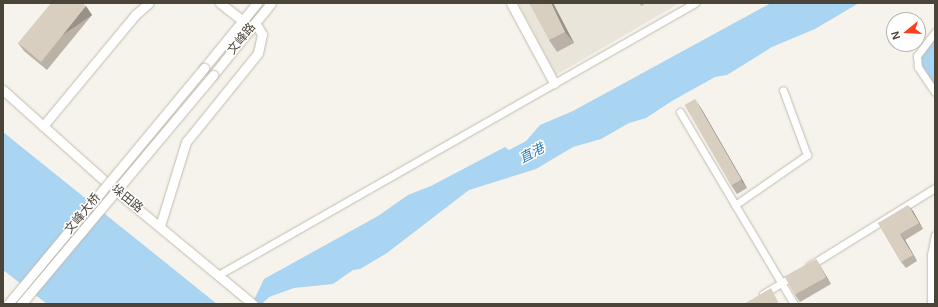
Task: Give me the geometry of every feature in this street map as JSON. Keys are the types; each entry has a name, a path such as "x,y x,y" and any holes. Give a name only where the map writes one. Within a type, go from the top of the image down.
{"street":[{"path":"43,126 135,15 149,3"},
{"path":"220,3 242,21"},
{"name":"文峰路","path":"204,68 257,3"},
{"name":"文峰路","path":"213,75 271,3"},
{"path":"511,3 554,83"},
{"path":"220,274 695,3"},
{"path":"160,226 186,142 258,53 262,34 255,23"},
{"path":"935,32 917,56 918,67 935,92"},
{"name":"文峰大桥","path":"8,304 204,68"},
{"name":"文峰大桥","path":"21,304 213,75"},
{"name":"垛田路","path":"3,90 160,226 220,274 254,304"},
{"path":"735,204 808,155 783,90"},
{"path":"680,112 794,304"},
{"path":"758,297 935,188"},
{"path":"931,304 931,255 935,235"}],"shaded area":[{"path":"518,3 680,3 556,75"}],"water":[{"name":"直港","path":"771,3 859,3 815,29 772,47 727,75 715,77 672,101 646,118 629,123 601,139 573,147 536,169 469,190 387,253 360,269 353,270 333,284 294,288 269,297 262,304 252,304 264,279 378,216 408,195 431,186 505,147 509,150 526,141 540,125 573,111"},
{"path":"935,32 935,92 918,67 919,52 926,52 926,43"},
{"path":"3,132 217,304 47,304 3,270"}],"building":[{"path":"51,3 82,3 86,6 41,62 18,43"},
{"path":"529,3 551,3 565,32 549,40"},
{"path":"695,99 742,180 731,186 685,105"},
{"path":"908,205 919,223 900,234 913,255 901,262 878,223"},
{"path":"816,259 826,277 795,295 785,276"},
{"path":"771,288 779,304 744,304"}]}
